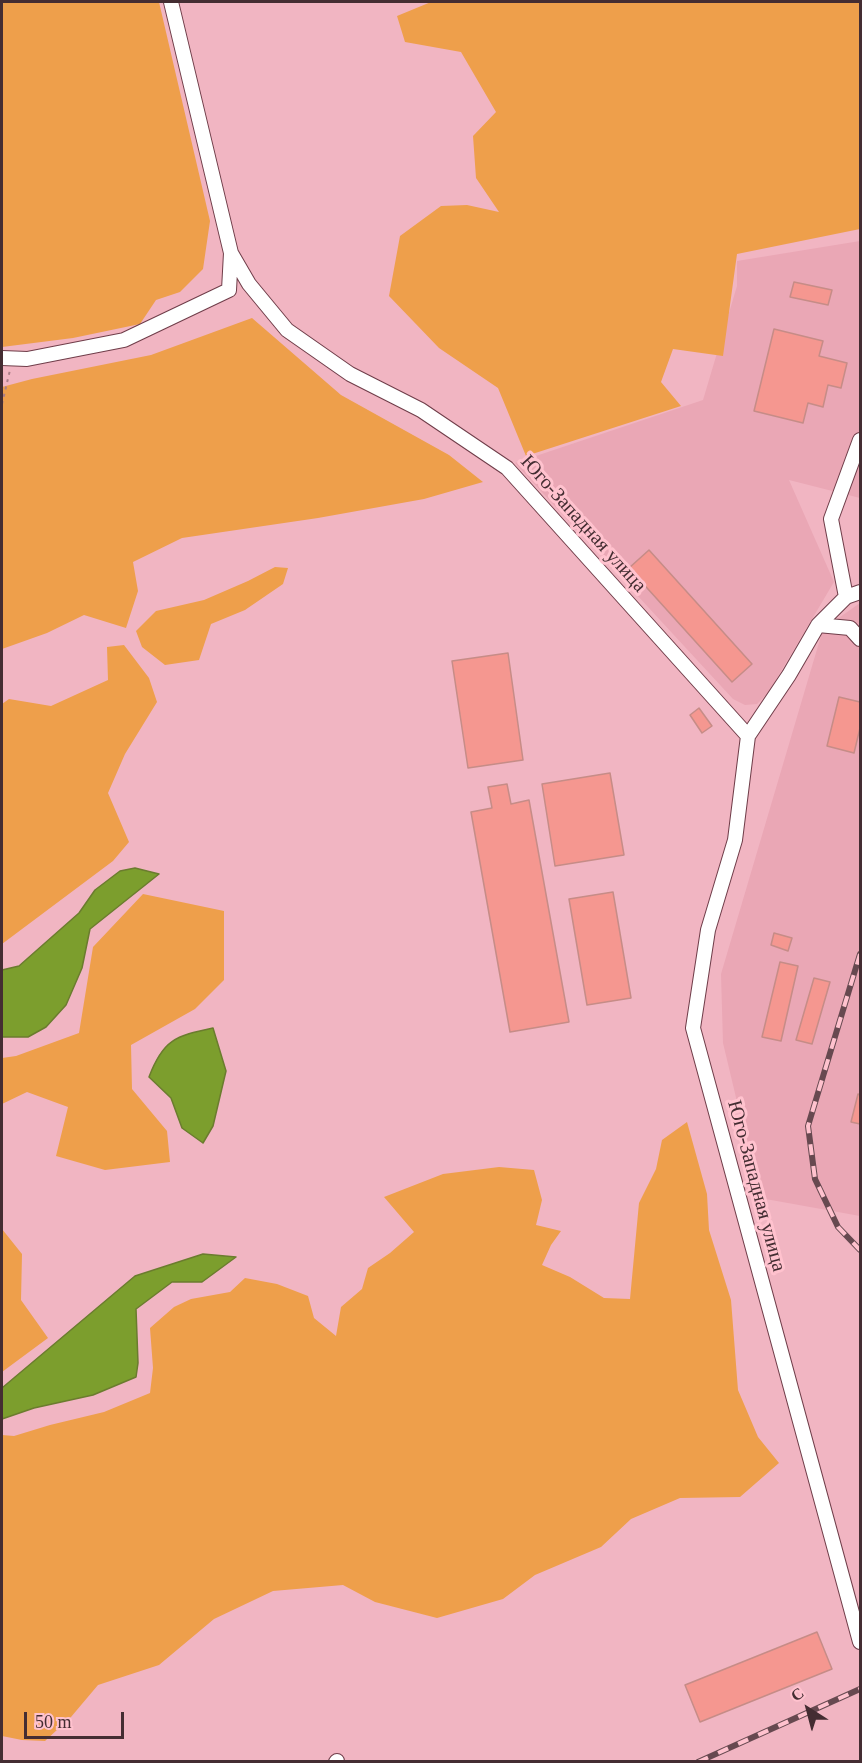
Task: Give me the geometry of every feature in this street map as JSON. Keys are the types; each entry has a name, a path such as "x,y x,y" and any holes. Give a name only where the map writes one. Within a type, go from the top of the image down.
{"street":[{"path":"171,2 231,254 229,290"},
{"name":"Юго-Западная улица","path":"231,254 249,284 287,330 350,374 422,410 507,468 748,736"},
{"path":"7,359 27,359 124,340 229,290 249,284"},
{"path":"846,597 831,519 861,440"},
{"name":"Юго-Западная улица","path":"861,592 846,597 818,625 789,675 748,736 735,840 708,930 693,1028 861,1642"},
{"path":"818,625 850,628 861,639"}],"path":[{"path":"2,404 7,359"}],"shaded area":[{"path":"2,2 159,2 210,221 203,269 180,292 156,300 140,324 73,338 2,347"},
{"path":"431,2 860,2 860,229 737,254 723,356 673,349 661,382 681,406 526,456 498,388 439,348 389,296 400,236 441,206 467,205 499,212 476,178 473,136 496,112 461,52 405,42 397,16"},
{"path":"860,241 860,498 789,480 834,582 768,693 757,704 745,705 733,699 515,463 703,400 737,286 737,261"},
{"path":"252,318 341,395 449,455 483,482 424,499 318,518 182,538 133,562 138,591 126,628 84,615 47,633 2,649 2,387 151,355"},
{"path":"275,567 288,568 283,584 245,610 211,624 199,660 165,665 142,647 136,631 156,611 204,600"},
{"path":"860,603 860,1216 760,1198 723,1043 721,974 823,629"},
{"path":"124,645 149,678 157,702 125,754 108,793 129,842 113,861 2,944 2,704 9,699 51,706 108,680 107,647"},
{"path":"135,868 159,874 90,929 82,968 66,1005 46,1027 28,1037 2,1037 2,970 19,966 79,913 95,890 120,871"},
{"path":"143,894 224,911 224,980 195,1009 131,1045 132,1089 167,1131 170,1162 105,1170 56,1156 68,1107 27,1092 2,1104 2,1058 16,1056 79,1033 93,947"},
{"path":"213,1028 226,1071 213,1126 203,1143 182,1128 171,1098 149,1077 165,1047 180,1037"},
{"path":"687,1122 707,1194 709,1230 731,1300 738,1390 758,1437 779,1463 740,1497 680,1498 631,1519 601,1547 535,1575 503,1599 437,1618 375,1602 343,1585 273,1591 214,1619 159,1665 98,1685 71,1717 45,1741 2,1736 2,1435 14,1436 104,1412 150,1393 153,1368 150,1328 174,1307 191,1299 230,1292 245,1278 277,1284 308,1296 314,1318 336,1336 341,1307 362,1289 368,1268 414,1232 384,1197 443,1174 499,1167 534,1170 542,1200 536,1225 561,1231 551,1245 542,1265 570,1277 604,1298 630,1299 639,1203 656,1169 662,1140"},
{"path":"2,1229 22,1254 21,1300 48,1338 2,1372"},
{"path":"203,1254 236,1257 202,1282 172,1282 136,1309 138,1363 136,1377 93,1395 34,1408 2,1419 2,1388 135,1276"}],"building":[{"path":"794,282 832,290 828,305 790,297"},
{"path":"774,329 823,341 819,356 847,363 841,388 828,385 823,407 808,403 803,423 754,411"},
{"path":"649,550 752,664 732,682 629,568"},
{"path":"508,653 523,760 468,768 452,661"},
{"path":"839,697 860,702 860,728 854,753 827,746"},
{"path":"699,708 712,726 702,733 690,715"},
{"path":"610,773 624,855 555,866 542,784"},
{"path":"507,784 511,804 529,800 569,1022 510,1032 471,812 492,808 488,787"},
{"path":"613,892 631,998 587,1005 569,899"},
{"path":"774,933 792,938 788,951 771,945"},
{"path":"780,962 798,966 781,1041 762,1037"},
{"path":"814,978 830,982 812,1044 796,1040"},
{"path":"858,1094 860,1095 860,1124 851,1122"},
{"path":"817,1632 832,1669 700,1722 685,1685"}],"railway":[{"path":"860,954 808,1126 815,1179 838,1227 860,1250"},
{"path":"698,1762 860,1689"}]}
